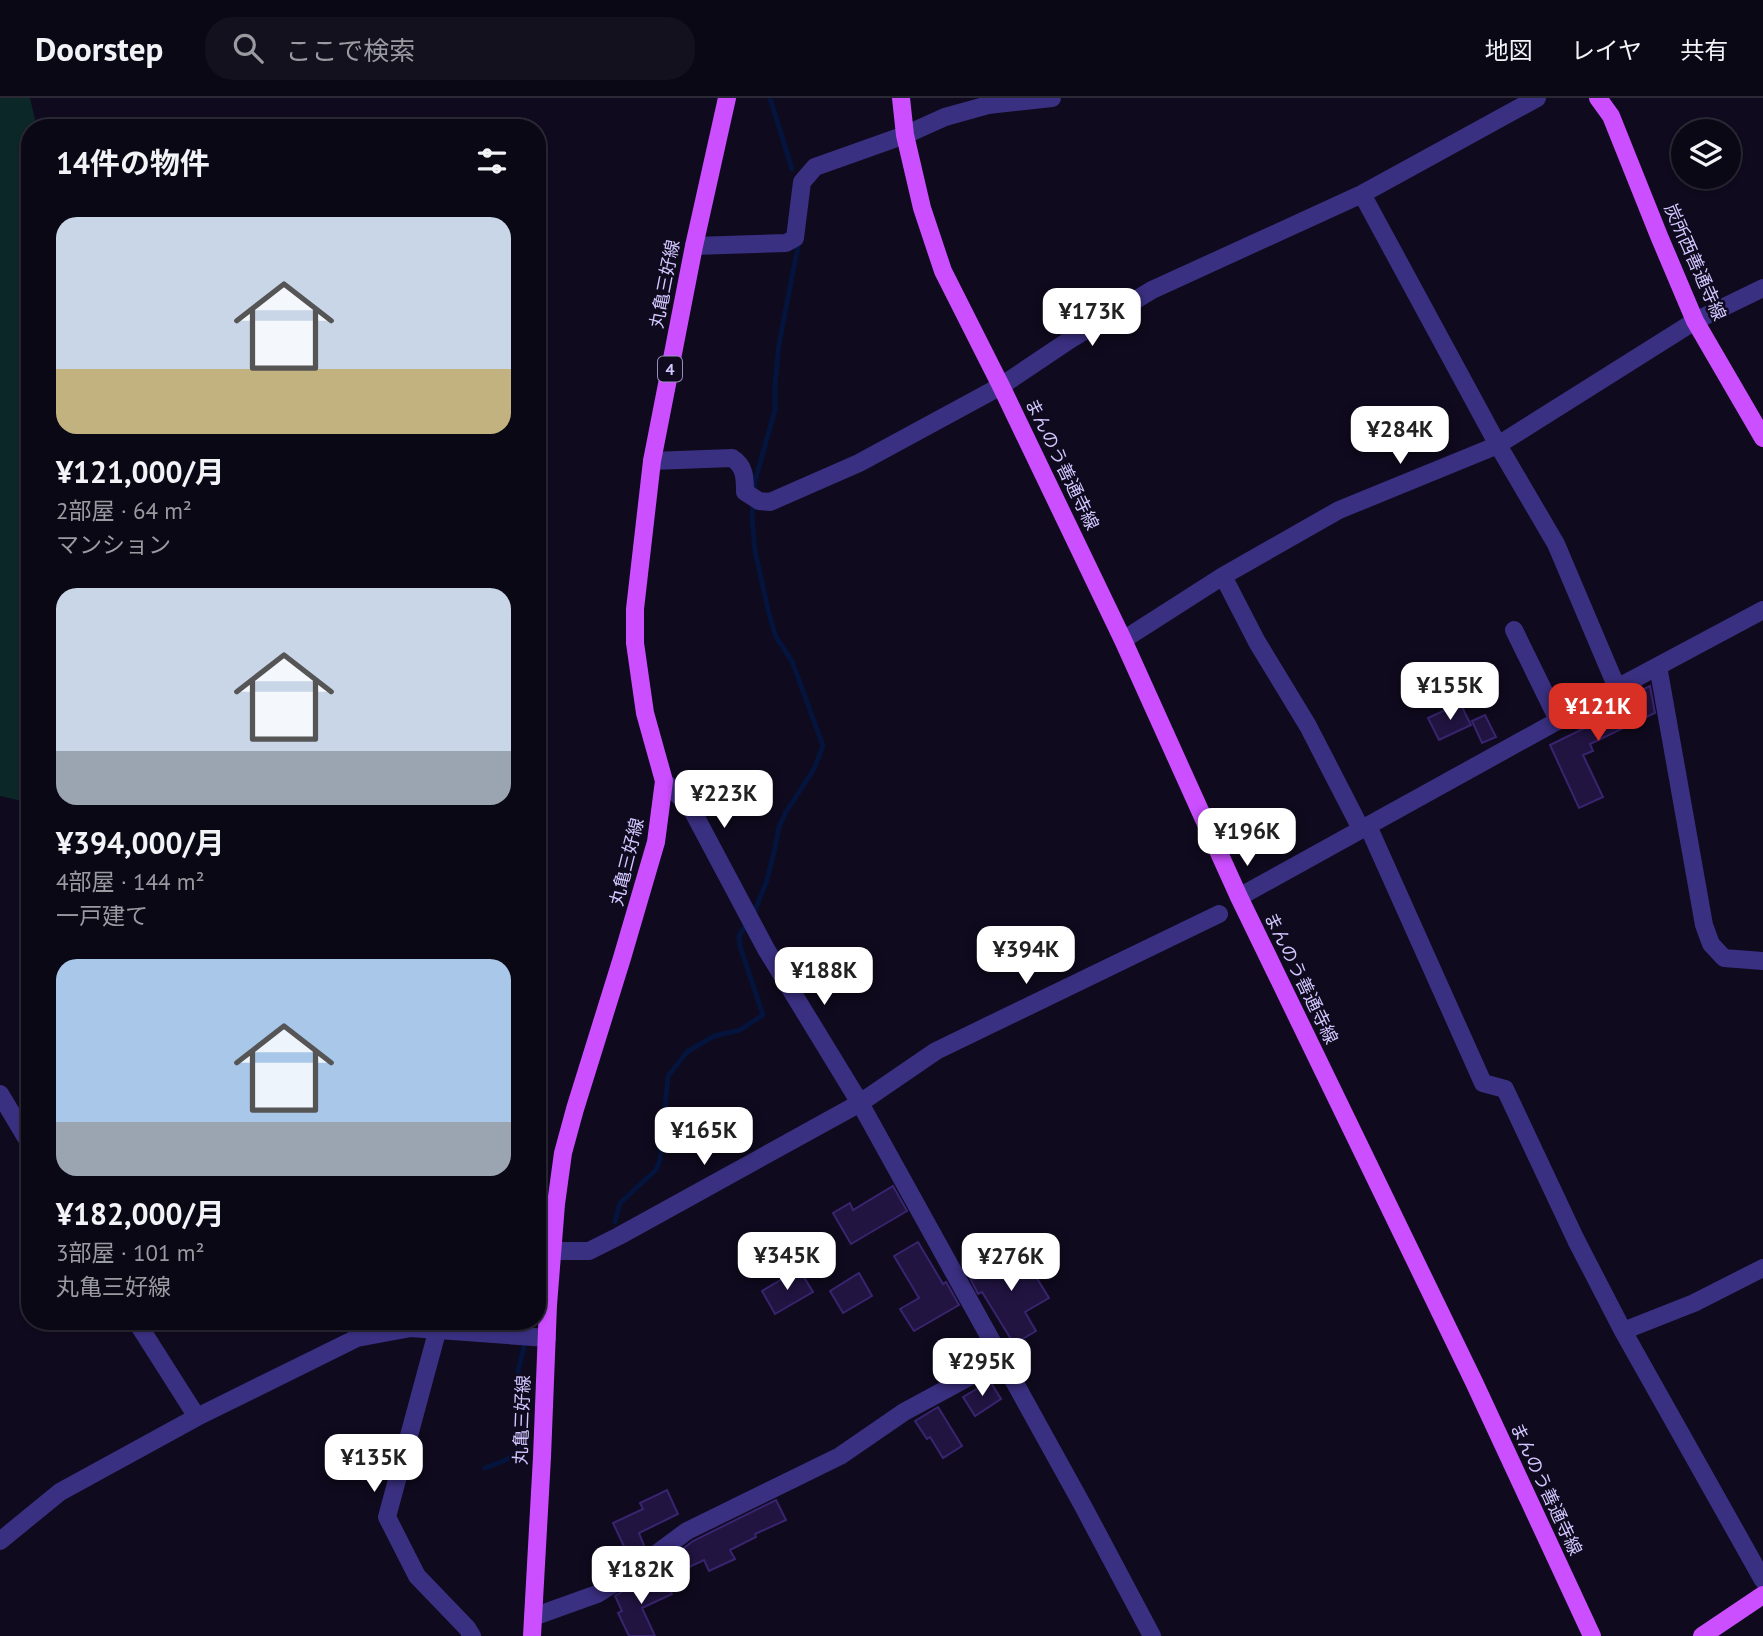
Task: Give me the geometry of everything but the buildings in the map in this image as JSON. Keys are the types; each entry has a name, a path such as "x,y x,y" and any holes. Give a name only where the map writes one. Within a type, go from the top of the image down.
{"main road":[{"name":"丸亀三好線","path":"546,1248 556,1204 563,1153 656,842 664,782 645,713 635,643 635,609 652,461 694,246 727,98"},
{"name":"まんのう善通寺線","path":"901,98 905,135 922,208 943,271 1123,640 1239,897 1474,1382 1592,1636"},
{"name":"炭所西善通寺線","path":"1598,98 1611,116 1695,321 1763,438"},
{"name":"丸亀三好線","path":"532,1636 541,1330"},
{"path":"1702,1636 1763,1595"}],"street":[{"path":"694,246 786,243 795,238 802,182 815,167 905,135 946,117 988,105 1052,98"},
{"path":"652,461 732,458 740,462 745,492 760,501 770,502 859,463 1001,386 1071,339 1152,290 1362,194 1537,98"},
{"path":"1362,194 1498,445 1556,544 1616,688"},
{"path":"1123,640 1223,576 1339,510 1498,445 1695,321 1763,288"},
{"path":"1223,576 1257,642 1308,726 1364,828 1483,1083 1505,1090 1576,1240 1623,1331 1763,1580"},
{"path":"1239,897 1616,688 1763,610"},
{"path":"1514,631 1558,720"},
{"path":"1658,666 1704,925 1711,944 1724,958 1763,961"},
{"path":"664,782 691,808 756,930 860,1103 1152,1636"},
{"path":"546,1252 589,1251 619,1236 860,1103 936,1051 1219,914"},
{"path":"0,1094 21,1129"},
{"path":"1623,1331 1694,1303 1763,1268"},
{"path":"142,1330 197,1417"},
{"path":"0,1541 60,1492 197,1417 357,1338 400,1330"},
{"path":"438,1330 387,1517 417,1576 472,1636"},
{"path":"469,1330 541,1338"},
{"path":"533,1617 597,1594 687,1531 840,1456 904,1412 1002,1359"}],"green space":[{"path":"0,98 30,98 35,119 21,119 21,801 0,796"}],"waterway":[{"path":"770,98 792,169"},
{"path":"754,492 775,410 779,344 798,246"},
{"path":"753,502 755,551 769,614 776,637 792,661 823,746 814,769 779,827 766,883 753,915"},
{"path":"615,1222 620,1203 656,1170 660,1160 668,1076 687,1052 714,1036 740,1030 763,1015 740,946 739,936 747,923"},
{"path":"485,1468 516,1453 528,1423 518,1371 525,1330"}]}
